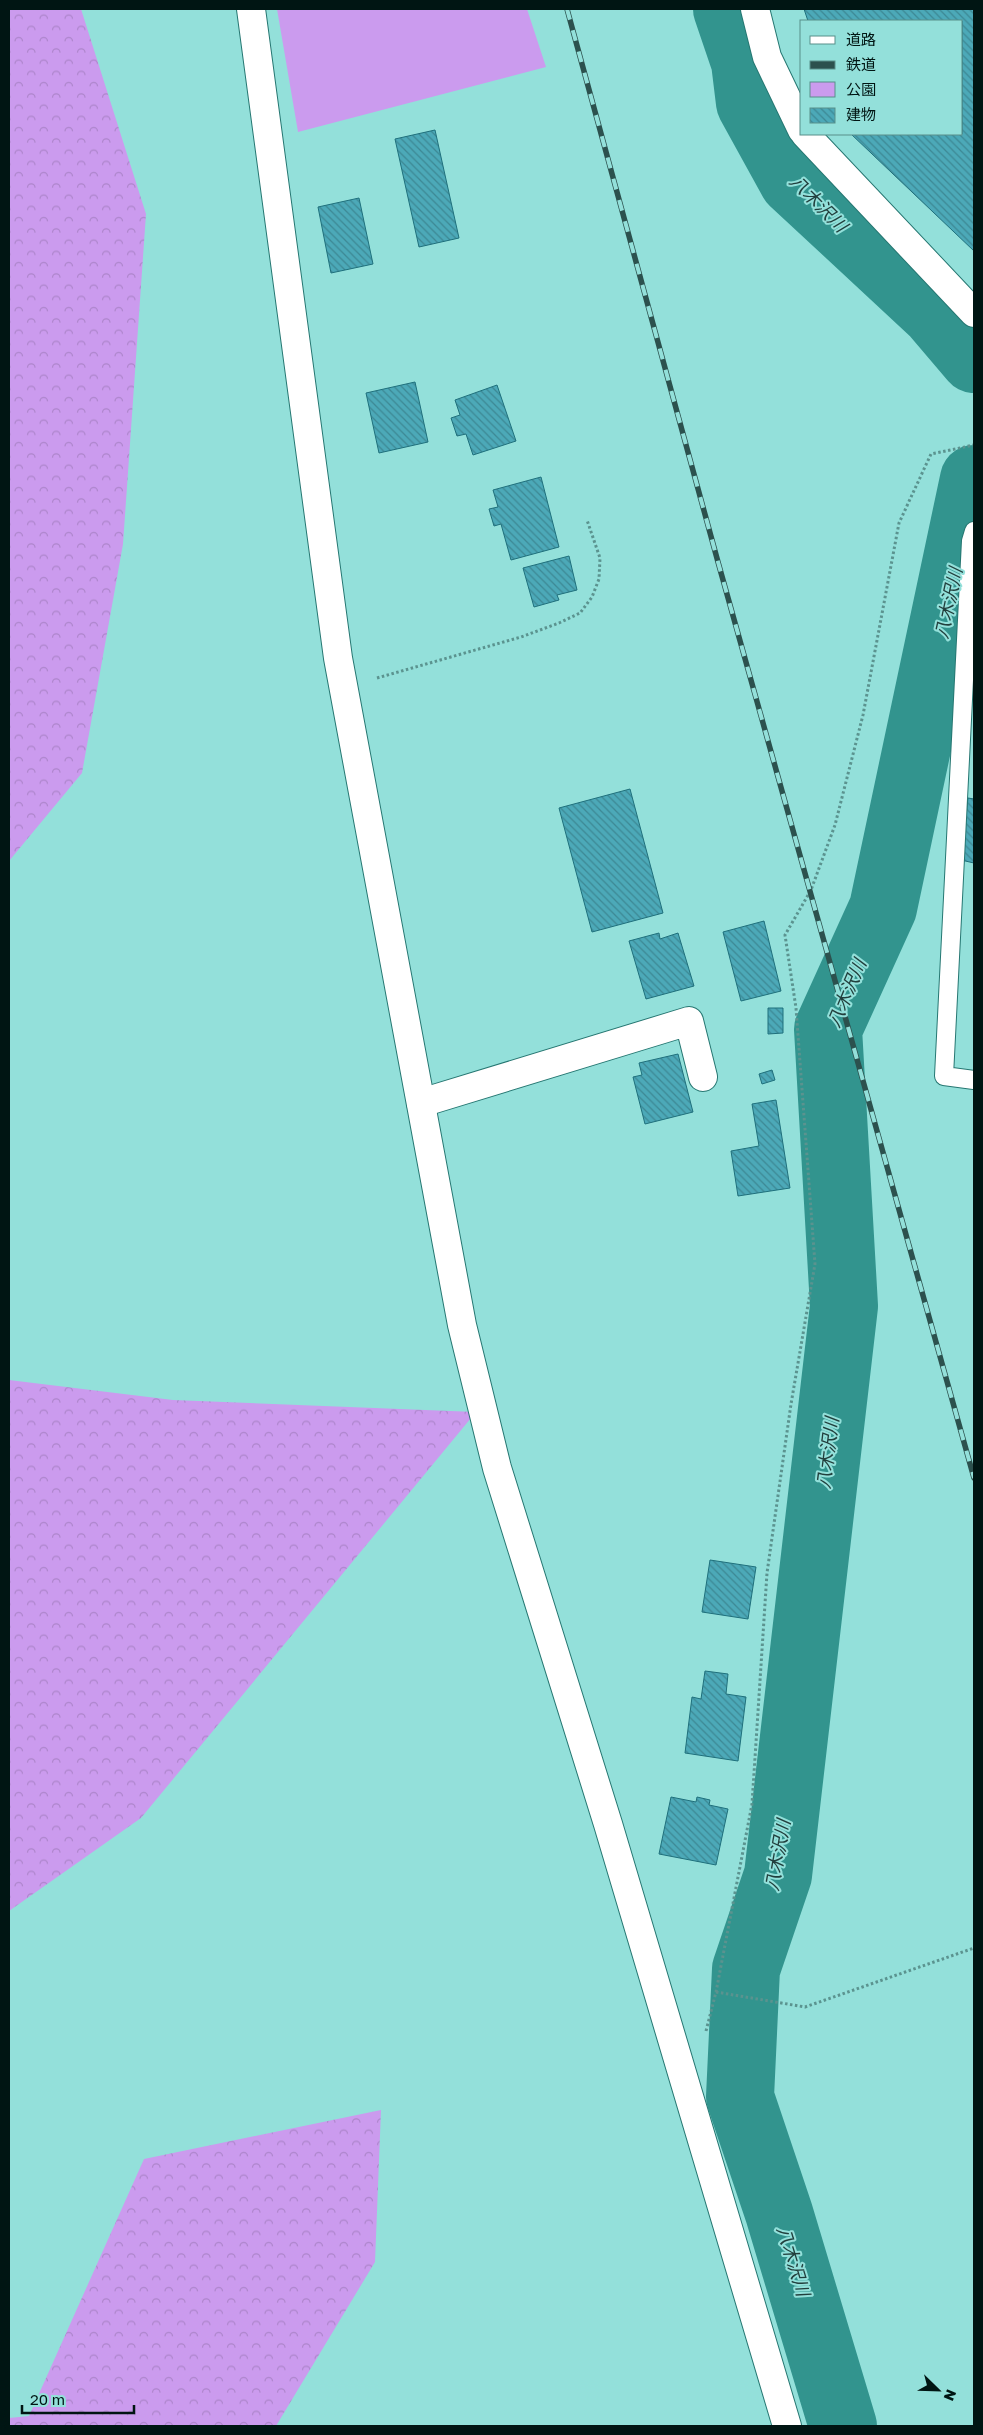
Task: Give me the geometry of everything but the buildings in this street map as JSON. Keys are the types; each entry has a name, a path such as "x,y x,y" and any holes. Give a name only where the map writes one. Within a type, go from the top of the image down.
{"street":[{"path":"251,9 338,658 462,1325 497,1468 608,1824 787,2426"},
{"path":"755,9 767,57 800,126"},
{"path":"806,135 974,313"},
{"path":"421,1103 689,1021 704,1077"}],"lane":[{"path":"974,531 971,541 944,1076 974,1080"}],"path":[{"path":"680,2066 706,2031 716,1992 752,1804 767,1573 790,1404 815,1264 796,1008 786,935 811,890 835,825 862,715 899,523 931,454 974,444"},
{"path":"368,680 521,637 559,624 580,613 592,597 600,579 600,558 588,520"},
{"path":"716,1992 805,2007 974,1948"}],"green space":[{"path":"9,9 81,9 146,214 123,544 82,773 9,861"},
{"path":"277,9 527,9 546,67 298,132"},
{"path":"9,1380 173,1400 476,1412 141,1818 9,1911"},
{"path":"381,2110 375,2262 276,2426 9,2426 9,2418 29,2416 144,2159"}],"waterway":[{"name":"八木沢川","path":"727,9 745,62 750,103 793,181 934,312 974,359"},
{"name":"八木沢川","path":"843,2426 779,2213 740,2097 746,1969 778,1875 844,1306 828,1029 883,908 974,479"}],"railway":[{"path":"567,9 718,562 974,1478"}]}
